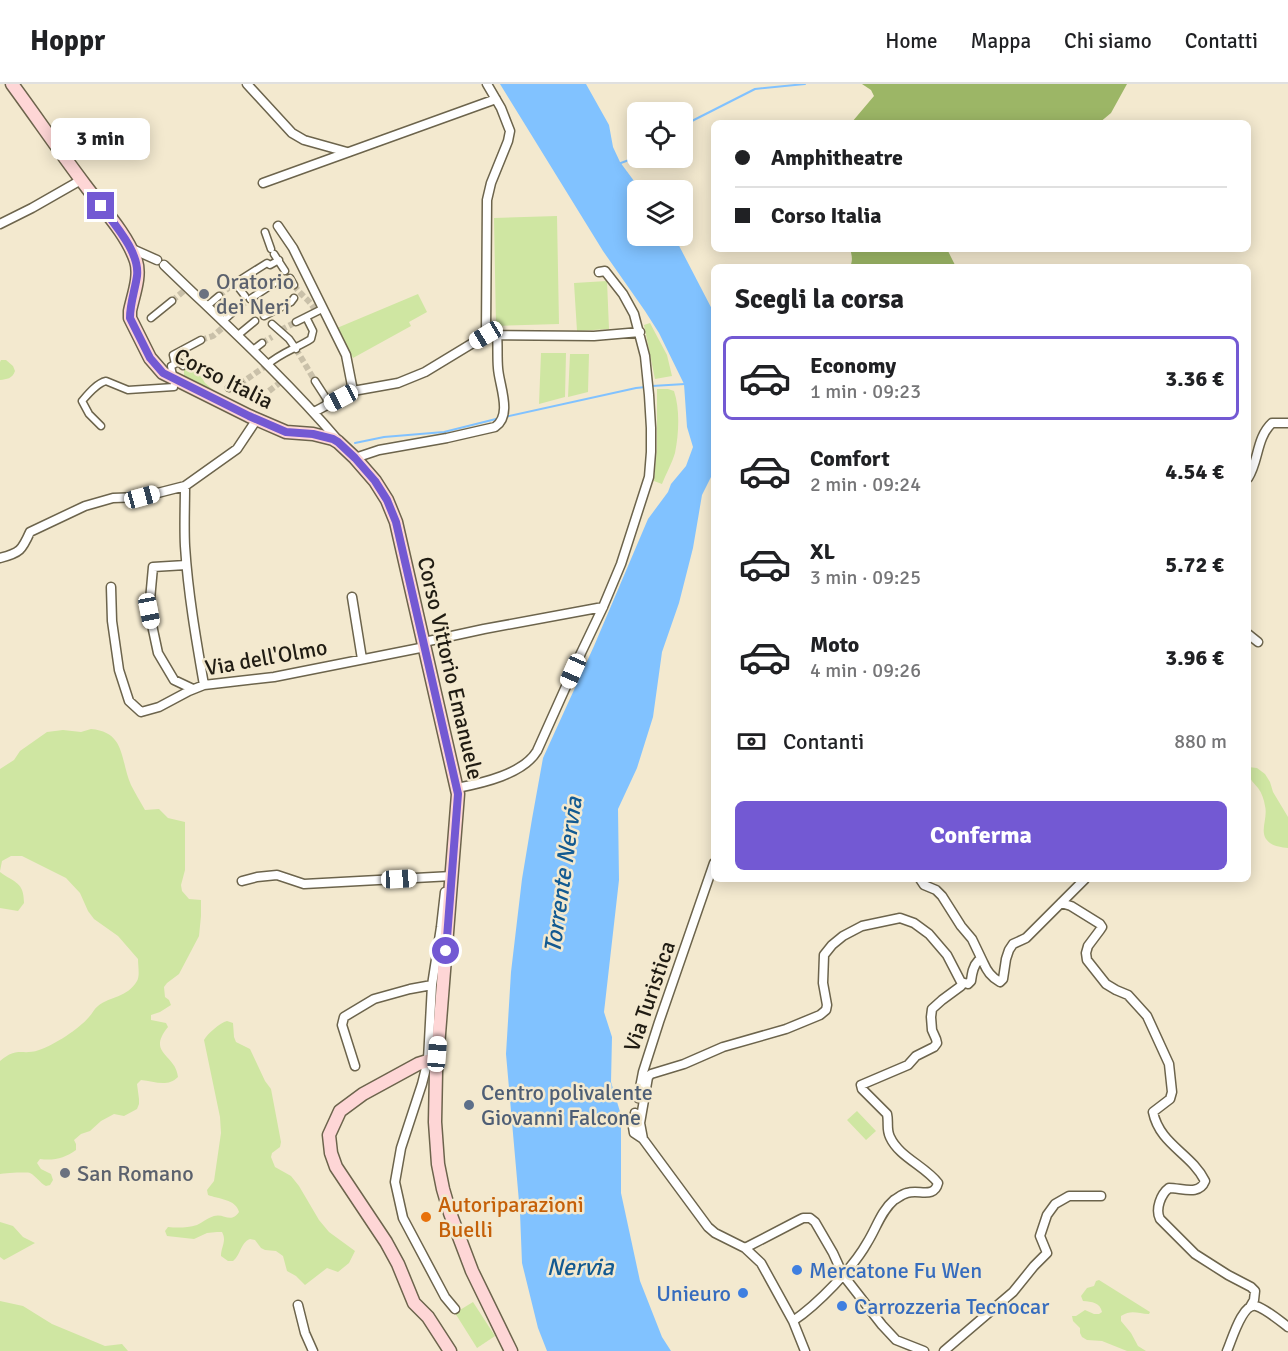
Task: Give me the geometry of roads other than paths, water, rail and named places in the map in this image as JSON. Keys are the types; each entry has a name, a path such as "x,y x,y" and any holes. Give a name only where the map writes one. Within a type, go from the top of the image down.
{"main road":[{"name":"Corso Italia","path":"15,85 130,248 137,269 130,318 155,364 163,373 286,432 333,437 350,453"},
{"name":"Corso Vittorio Emanuele","path":"350,453 381,490 396,522 457,788 432,1059 438,1164 443,1189 472,1271 511,1351"},
{"path":"432,1059 363,1094 340,1111 329,1135 336,1167 386,1242 414,1303 428,1317 450,1351"}],"street":[{"path":"247,84 292,134 304,140 348,152"},
{"path":"487,84 510,131 517,138"},
{"path":"262,183 496,99"},
{"path":"486,335 487,200 510,131"},
{"path":"0,225 81,180"},
{"path":"278,226 293,248 346,355 353,391"},
{"path":"265,232 285,271"},
{"path":"130,248 161,263 253,350 314,412 333,437"},
{"path":"275,254 270,265 267,263 234,284 250,297 279,280"},
{"path":"457,788 481,783 514,771 533,758 603,608 621,564 649,477 651,452 645,356 634,314 623,294 605,271 599,272"},
{"path":"207,306 219,296"},
{"path":"294,298 267,317 296,348"},
{"path":"151,318 172,301"},
{"path":"296,322 322,309"},
{"path":"223,321 233,312"},
{"path":"267,365 275,357 296,348 312,337 313,331 306,317"},
{"path":"238,335 255,321"},
{"path":"272,337 280,330"},
{"path":"314,412 353,391 398,383 425,372 486,335 594,336 639,332"},
{"path":"350,453 447,438 500,424 504,414 498,370 497,334"},
{"path":"176,364 172,355 201,340"},
{"path":"253,350 262,343"},
{"path":"101,426 89,414 82,401 103,382 128,390 171,388 175,386 171,366 179,363 183,366"},
{"path":"315,381 328,404"},
{"path":"229,388 240,384"},
{"path":"0,558 23,549 30,532 86,506 113,498 142,497 185,486 237,449 256,419"},
{"path":"1251,474 1259,446 1268,427 1276,422 1288,423"},
{"path":"185,486 186,565 204,685"},
{"path":"186,565 153,567 149,611 158,652 174,680 193,689"},
{"name":"Via dell'Olmo","path":"111,587 112,621 119,670 129,701 141,712 159,707 204,685 274,677 425,645 484,628 603,608"},
{"path":"352,597 362,659"},
{"path":"1251,636 1258,642"},
{"name":"Via Turistica","path":"711,872 642,1072 634,1133 643,1139 708,1227 745,1248 761,1263 793,1321 805,1351"},
{"path":"242,881 277,875 304,884 449,876"},
{"path":"922,882 942,896 972,939 987,971 1000,982 1003,979 1009,950 1014,944 1026,938 1082,882"},
{"path":"1061,903 1071,906 1100,924 1102,927 1088,946 1087,960 1106,984 1128,994 1148,1016 1169,1064 1172,1092 1170,1099 1152,1112 1154,1119 1162,1134 1201,1173 1205,1181 1200,1189 1192,1191 1169,1188 1160,1201 1157,1214 1195,1254 1251,1287 1255,1292 1254,1300 1242,1314 1227,1351"},
{"name":"Via Turistica","path":"643,1139 640,1123 645,1088 651,1074 684,1064 723,1047 786,1029 820,1015 828,1005 824,983 824,955 843,936 862,926 900,918 914,922 929,934 947,955 962,982 968,984 971,981 975,964 978,961 983,962"},
{"path":"444,926 432,985 432,1059 401,1148 395,1182 403,1218 445,1297 455,1309"},
{"path":"355,1066 342,1025 344,1017 374,999 432,985"},
{"path":"793,1321 812,1306 855,1261 888,1206 907,1193 933,1192 936,1188 938,1182 934,1177 893,1143 887,1129 887,1114 862,1089 861,1085 908,1065 916,1056 934,1047 937,1043 932,1030 932,1009 962,986"},
{"path":"944,1351 1013,1292 1047,1253 1040,1236 1047,1215 1055,1204 1069,1196 1101,1196"},
{"path":"745,1248 803,1218 810,1218 833,1253 843,1275 896,1340 924,1351"},
{"path":"298,1305 305,1333 313,1351"},
{"path":"1250,1306 1256,1306 1288,1327"}],"water":[{"path":"500,84 586,84 609,125 613,147 620,162 633,180 627,180 627,246 679,246 711,307 711,477 702,495 693,548 679,603 662,652 653,717 637,768 618,809 619,880 604,1012 612,1037 611,1082 621,1115 621,1193 640,1281 662,1337 671,1351 547,1351 538,1328 522,1263 520,1213 506,1054 511,972 522,879 543,758 648,519 686,466 693,447 687,427 684,384 659,333 603,251"}],"waterway":[{"path":"693,120 755,89 805,84"},
{"path":"618,164 627,161"},
{"path":"652,386 685,384"},
{"path":"505,417 646,387"},
{"path":"355,443 384,437 444,432 500,418"}],"tunnel":[{"path":"219,296 232,285"},
{"path":"294,285 315,310"},
{"path":"172,301 186,289"},
{"path":"253,298 264,313"},
{"path":"233,312 250,299"},
{"path":"281,330 296,322"},
{"path":"201,340 213,336 227,324"},
{"path":"262,343 272,337"},
{"path":"296,349 315,381"},
{"path":"240,384 267,365"},
{"path":"269,391 282,381"}],"place":[{"name":"Oratorio dei Neri","path":"204,294"},
{"name":"Centro polivalente Giovanni Falcone","path":"469,1105"},
{"name":"San Romano","path":"65,1173"},
{"name":"Autoriparazioni Buelli","path":"426,1217"},
{"name":"Mercatone Fu Wen","path":"797,1270"},
{"name":"Unieuro","path":"743,1293"},
{"name":"Carrozzeria Tecnocar","path":"842,1306"}],"water label":[{"name":"Torrente Nervia","path":"563,875"},
{"name":"Nervia","path":"580,1267"}]}
